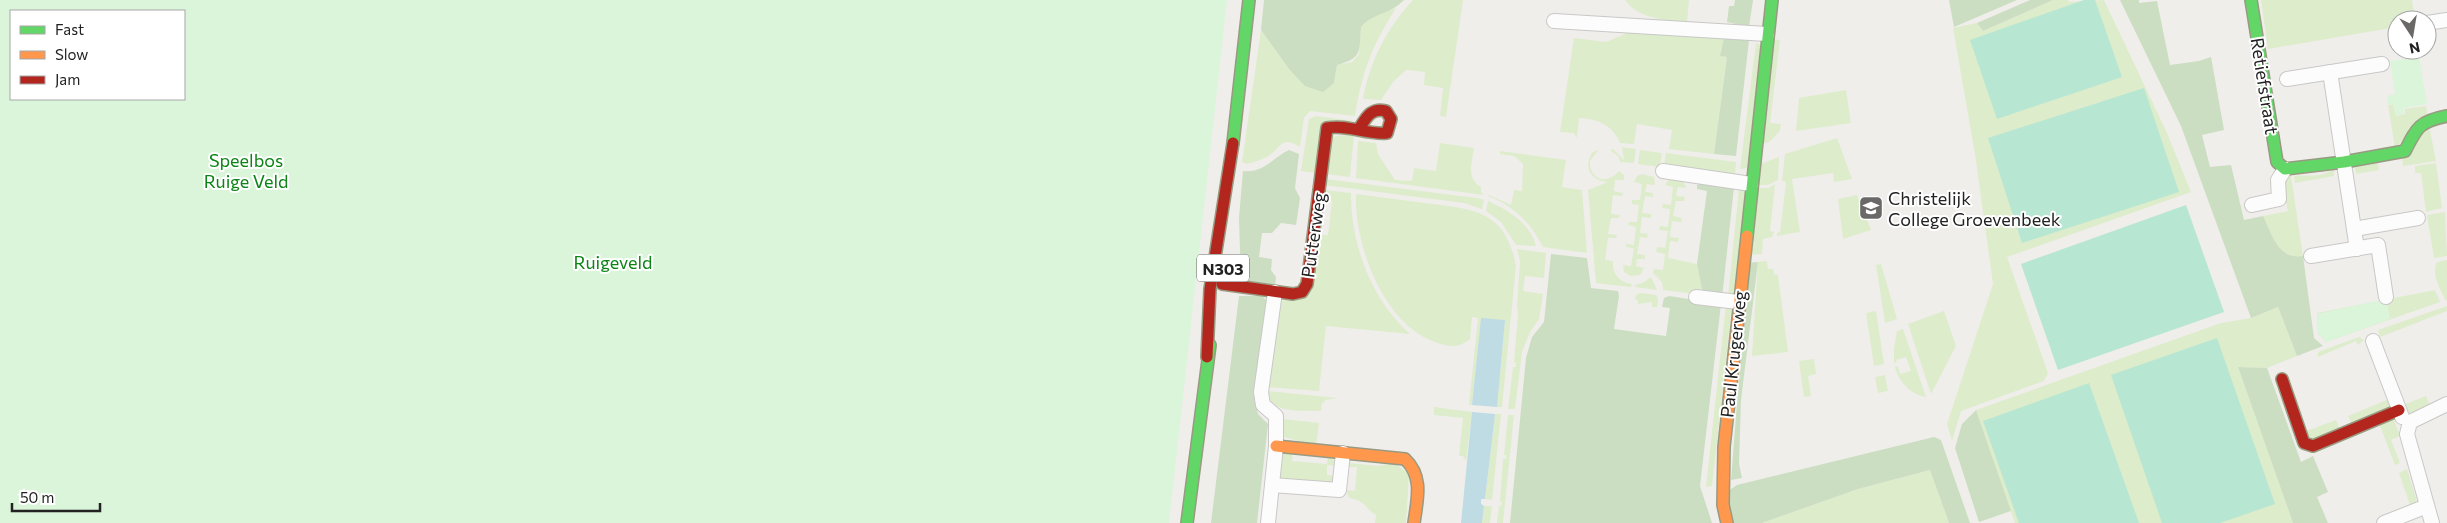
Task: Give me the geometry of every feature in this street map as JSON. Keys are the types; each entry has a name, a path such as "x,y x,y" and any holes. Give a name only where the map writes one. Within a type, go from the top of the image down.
{"street":[{"name":"N303","path":"1187,523 1207,358 1206,324 1210,282 1228,177 1249,0"},
{"name":"Paul Krugerweg","path":"1727,523 1723,505 1724,446 1772,0"},
{"name":"Retiefstraat","path":"2250,0 2277,162 2285,169"},
{"path":"1554,21 1767,34"},
{"path":"2287,79 2382,64"},
{"path":"2330,72 2357,249"},
{"path":"2252,205 2279,199 2278,180 2285,169 2344,162 2405,151 2419,124 2430,118 2447,116"},
{"name":"Putterweg","path":"1222,284 1293,294 1302,292 1307,284 1327,128 1333,126 1359,129"},
{"path":"1663,171 1751,184"},
{"name":"N303","path":"1207,358 1217,322 1222,284 1228,177"},
{"path":"2354,229 2418,218"},
{"path":"2311,256 2378,245 2386,297"},
{"path":"1268,523 1276,446 1276,416 1263,405 1261,392 1275,292"},
{"path":"1696,297 1738,302"},
{"path":"2373,341 2402,417 2410,422"},
{"path":"2282,379 2304,443 2314,446 2399,410"},
{"path":"2410,422 2447,404"},
{"path":"2410,422 2407,434 2432,523"},
{"path":"1276,446 1404,460 1413,465 1419,478 1414,523"},
{"path":"1272,485 1339,490 1343,453"},
{"path":"2384,523 2427,506"}],"green space":[{"name":"Ruigeveld","path":"0,0 1227,0 1169,523 0,523"},
{"path":"1264,0 1404,0 1399,5 1372,18 1361,27 1358,52 1351,59 1337,65 1334,83 1323,92 1305,86 1289,69 1261,30"},
{"path":"1413,0 1463,0 1446,117 1440,116 1443,88 1424,85 1425,72 1406,70 1393,82 1381,100 1363,99 1370,71 1381,46 1395,22"},
{"path":"1625,0 1689,0 1687,23 1653,18 1637,11"},
{"path":"1735,0 1753,0 1749,27 1727,22 1729,6 1734,6"},
{"path":"1949,0 2017,0 1954,27"},
{"path":"2030,0 2053,0 1983,31 1977,23"},
{"path":"2053,0 2068,0 2069,2 2104,0 2167,133 2191,192 2007,257 2048,373 2044,381 1961,411 1952,441 1947,424 1993,284 1975,154 1953,28 1977,23 1983,31"},
{"path":"2084,0 2095,0 2122,77 1997,119 1970,40"},
{"path":"2120,0 2139,0 2139,3 2157,1 2170,65 2199,61 2211,57 2224,130 2202,135 2210,167 2231,165 2244,220 2263,216 2273,238 2282,250 2294,256 2303,256 2314,338 2323,346 2297,356 2278,307 2251,318 2181,126"},
{"path":"2261,0 2412,0 2414,10 2387,10 2387,29 2268,49"},
{"path":"1396,8 1380,35 1369,59 1361,85 1355,116 1310,111 1304,118 1300,147 1286,142 1265,158 1247,164 1242,162 1261,30 1289,69 1334,83 1337,65 1352,62 1359,54 1361,27 1371,17"},
{"path":"1630,32 1724,38 1720,56 1727,57 1714,154 1669,149 1672,130 1637,124 1634,144 1620,143 1609,127 1586,119 1579,118 1577,138 1574,133 1560,132 1574,38 1606,42"},
{"path":"1724,38 1749,40 1736,156 1714,154 1727,57 1720,56"},
{"path":"1773,39 1780,40 1770,123 1781,124 1780,131 1769,142 1763,144"},
{"path":"1756,43 1763,46 1749,168 1740,169"},
{"path":"2420,60 2427,104 2404,108 2404,114 2396,115 2394,104 2388,104 2387,96 2395,94 2390,61"},
{"path":"2144,88 2179,192 2022,243 1988,138"},
{"path":"1846,90 1851,123 1796,131 1799,98"},
{"path":"2393,104 2396,116 2405,114 2405,109 2426,106 2427,113 2395,148 2388,105"},
{"path":"1316,116 1354,121 1332,122 1317,173 1301,171 1309,119"},
{"path":"2429,125 2436,161 2403,166 2402,158"},
{"path":"1354,134 1350,177 1326,174 1330,137"},
{"path":"1837,138 1852,179 1834,182 1833,173 1792,179 1800,232 1777,236 1777,233 1780,232 1786,182 1782,181 1785,154"},
{"path":"1358,141 1376,143 1378,154 1395,180 1412,181 1414,168 1436,171 1440,143 1474,148 1471,165 1472,175 1476,183 1481,187 1481,192 1484,195 1356,178"},
{"path":"1622,147 1636,149 1634,163 1620,162 1619,157 1610,150 1613,149 1624,160"},
{"path":"1599,149 1590,161 1592,173 1604,179 1619,171 1624,175 1624,180 1615,180 1614,191 1623,193 1622,196 1613,195 1611,214 1620,215 1619,218 1611,218 1608,234 1617,235 1616,238 1608,238 1605,260 1613,261 1617,277 1632,284 1631,287 1596,283 1588,190 1608,182 1593,176 1590,173 1588,164 1592,153"},
{"path":"1289,150 1299,154 1295,188 1300,198 1296,225 1281,223 1272,233 1262,233 1259,257 1272,259 1271,270 1276,277 1275,286 1241,279 1239,218 1243,171 1257,170"},
{"path":"1640,150 1662,153 1660,167 1638,164"},
{"path":"1500,151 1566,160 1562,187 1582,190 1587,253 1543,247 1533,230 1521,216 1506,205 1488,196 1511,205 1514,190 1522,191 1523,164 1514,156 1500,154"},
{"path":"1666,153 1736,162 1735,176 1664,167"},
{"path":"1779,157 1778,180 1768,185 1755,185 1758,165"},
{"path":"2378,163 2379,170 2356,174 2355,167"},
{"path":"2436,163 2442,208 2426,212 2421,173 2415,173 2415,166"},
{"path":"2334,169 2334,176 2295,183 2294,176 2319,175"},
{"path":"1642,174 1654,177 1655,185 1647,184 1645,192 1653,193 1653,197 1645,196 1642,213 1651,214 1651,218 1642,217 1640,233 1648,234 1647,238 1640,237 1637,254 1645,255 1645,259 1637,259 1636,266 1644,268 1640,275 1631,276 1624,272 1623,265 1631,266 1634,248 1626,247 1626,244 1634,245 1636,227 1628,225 1629,222 1637,222 1639,205 1632,204 1632,200 1640,200 1642,184 1634,182 1637,176"},
{"path":"2291,176 2303,256 2287,254 2282,250 2273,238 2263,216 2288,211 2282,184 2285,177"},
{"path":"1670,178 1683,180 1686,188 1678,187 1676,196 1685,197 1684,201 1676,201 1673,216 1682,218 1681,222 1672,221 1670,237 1679,238 1678,242 1670,241 1668,258 1697,264 1702,289 1711,296 1663,290 1662,282 1653,273 1654,269 1663,270 1665,254 1656,252 1657,247 1665,248 1668,231 1659,230 1660,226 1668,227 1670,209 1662,208 1663,204 1671,205 1673,187 1665,185"},
{"path":"1325,179 1484,200 1482,209 1464,203 1324,185"},
{"path":"1703,183 1734,187 1722,298 1711,296 1702,289 1697,264 1707,191 1697,189 1697,185"},
{"path":"1775,184 1770,231 1774,232 1772,237 1763,239 1762,254 1748,255 1756,188 1769,188"},
{"path":"1739,189 1747,193 1734,295 1728,296"},
{"path":"1324,190 1351,193 1355,232 1366,270 1384,305 1410,334 1326,326 1319,391 1266,387 1280,301 1300,299 1320,235 1328,235 1332,201 1323,200"},
{"path":"1356,194 1442,205 1472,211 1485,216 1504,233 1511,247 1516,266 1502,407 1497,407 1505,320 1481,319 1472,405 1469,405 1478,318 1472,317 1470,339 1457,346 1453,346 1435,342 1417,333 1400,318 1375,280 1366,258 1360,236"},
{"path":"1857,195 1871,230 1843,239 1838,199"},
{"path":"1488,201 1517,218 1529,231 1536,246 1516,245 1501,222 1486,211"},
{"path":"2186,205 2224,312 2058,370 2021,264"},
{"path":"2445,212 2447,256 2434,258 2427,215"},
{"path":"1517,249 1546,253 1544,278 1525,276 1523,291 1543,294 1539,319 1530,332 1522,352 1515,409 1508,409 1513,367 1516,367 1514,362 1520,261"},
{"path":"1551,254 1587,258 1591,288 1618,291 1619,296 1614,329 1666,336 1670,308 1662,307 1664,298 1669,296 1721,304 1700,486 1712,523 1510,523 1526,358 1532,337 1544,322"},
{"path":"2447,260 2446,301 2437,282 2435,266 2437,262"},
{"path":"1767,261 1768,269 1773,269 1774,274 1778,275 1788,352 1752,356 1758,262"},
{"path":"1758,262 1741,400 1739,464 1742,478 1731,480 1748,263"},
{"path":"1881,264 1897,319 1885,323 1876,265"},
{"path":"1651,277 1657,290 1635,287 1635,285 1643,283"},
{"path":"2435,290 2440,302 2326,342 2318,333 2317,313"},
{"path":"1640,293 1656,295 1658,299 1657,307 1652,307 1652,302 1638,304 1638,300 1635,300 1636,295"},
{"path":"1239,296 1262,296 1267,301 1254,400 1258,414 1268,424 1257,523 1211,523"},
{"path":"2386,299 2390,319 2326,342 2318,332 2317,314"},
{"path":"1726,304 1732,304 1712,486 1706,487"},
{"path":"2447,306 2447,311 2380,337 2378,330"},
{"path":"2278,307 2297,356 2267,368 2238,367 2293,523 2015,523 1976,410 2221,323 2251,318"},
{"path":"1876,311 1884,364 1874,366 1866,313"},
{"path":"1944,311 1956,346 1931,394 1908,324"},
{"path":"1903,329 1926,397 1910,390 1902,382 1895,367 1898,366 1900,374 1911,371 1906,357 1896,360 1897,362 1894,363 1897,331"},
{"path":"2359,337 2364,340 2358,345 2356,341 2318,357 2318,352"},
{"path":"2217,338 2275,504 2220,523 2162,523 2111,375"},
{"path":"1814,359 1816,374 1808,376 1811,396 1804,397 1799,361"},
{"path":"2238,367 2267,368 2301,462 2313,456 2328,492 2317,497 2328,523 2293,523"},
{"path":"1885,375 1888,391 1878,393 1875,377"},
{"path":"2089,383 2139,523 2019,523 1983,421"},
{"path":"1267,391 1338,398 1325,400 1322,403 1321,411 1296,411 1280,408 1274,404 1269,399"},
{"path":"2426,396 2430,405 2408,413 2403,405"},
{"path":"2389,399 2391,406 2352,424 2348,416"},
{"path":"1434,407 1472,412 1466,461 1463,456 1459,456 1463,418 1434,415"},
{"path":"1976,410 2011,511 1979,522 1955,448 1962,424"},
{"path":"1495,414 1501,414 1492,500 1485,499"},
{"path":"1508,415 1514,415 1503,523 1497,523 1499,506 1501,506 1502,502 1500,501 1503,459 1506,459 1506,455 1504,455"},
{"path":"1283,419 1319,423 1316,446 1281,436"},
{"path":"2336,420 2340,429 2314,440 2304,432"},
{"path":"2394,420 2400,436 2391,440 2400,463 2395,465 2379,423"},
{"path":"1934,437 1941,440 1970,523 1949,523 1930,470 1858,489 1762,523 1732,523 1728,491 1737,485"},
{"path":"1278,454 1293,454 1292,461 1327,464 1328,456 1336,462 1337,466 1327,465 1327,475 1335,476 1331,483 1279,478"},
{"path":"1349,463 1379,466 1394,463 1409,474 1406,523 1375,523 1376,515 1362,503 1349,498 1346,490 1355,491 1357,467 1348,467"},
{"path":"2407,469 2418,505 2411,508 2399,473"},
{"path":"1930,470 1949,523 1762,523 1858,489"},
{"path":"1484,506 1492,506 1490,523 1482,523"}],"water":[{"path":"1481,318 1505,320 1497,407 1472,405"},
{"path":"1472,412 1495,414 1485,499 1481,499 1481,504 1484,506 1482,523 1461,523"}],"traffic: fast":[{"path":"1233,143 1249,0"},
{"path":"1747,236 1772,0"},
{"path":"2251,0 2277,162 2285,169 2344,162 2405,151 2420,126 2431,120 2447,116"},
{"path":"1187,523 1210,345"}],"traffic: slow":[{"path":"1727,523 1723,505 1724,447 1747,236"},
{"path":"1276,446 1405,459 1415,473 1417,481 1418,489 1414,523"}],"traffic: jam":[{"path":"1222,284 1293,294 1302,292 1307,284 1327,128 1342,127 1387,133 1391,119 1386,111 1376,111 1370,114 1359,129"},
{"path":"1207,357 1210,289 1233,143"},
{"path":"2282,379 2304,443 2313,446 2399,410"}],"place":[{"name":"Christelijk College Groevenbeek","path":"1871,208"}],"park label":[{"name":"Speelbos Ruige Veld","path":"246,170"}]}
